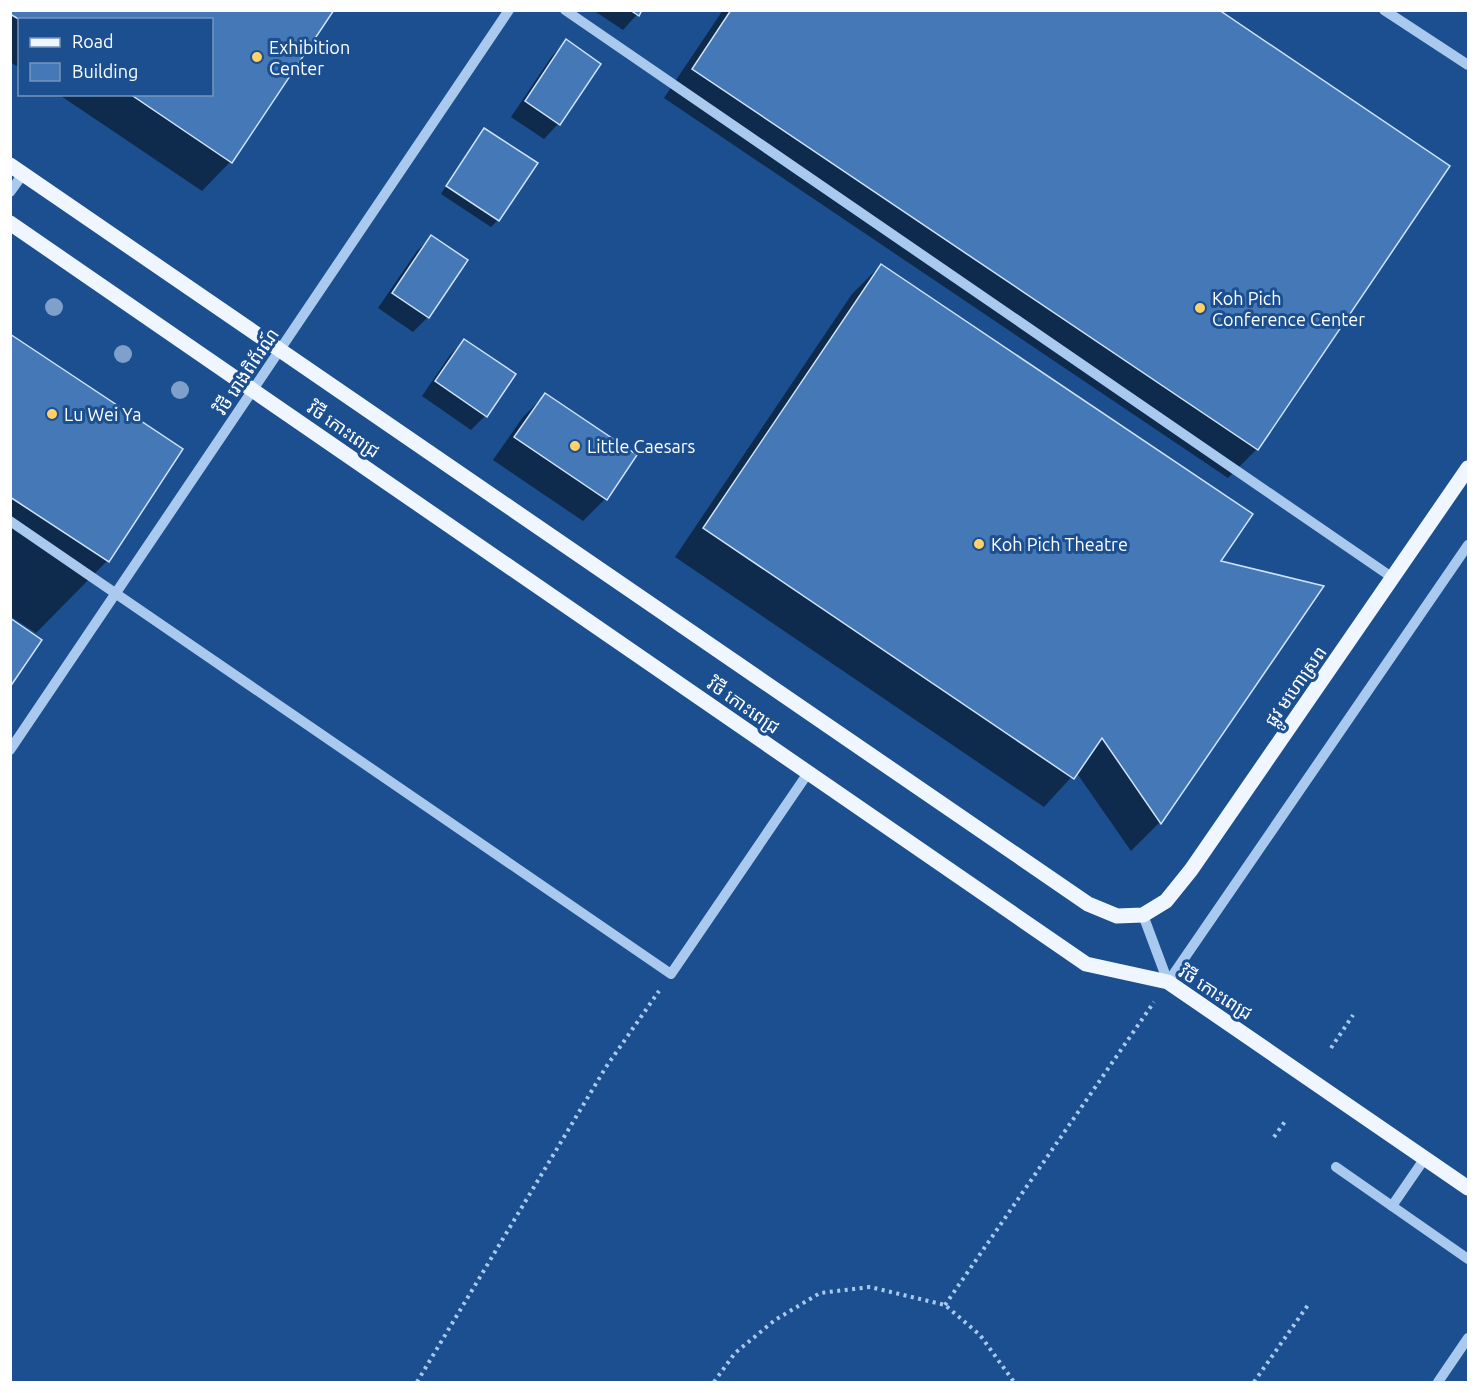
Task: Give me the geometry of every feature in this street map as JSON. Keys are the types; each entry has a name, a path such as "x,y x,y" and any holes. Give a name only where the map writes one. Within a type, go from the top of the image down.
{"main road":[{"name":"វិថី កោះពេជ្រ","path":"17,170 1088,904 1117,916 1143,915"},
{"name":"វិថី កោះពេជ្រ","path":"10,223 1086,964 1168,982 1468,1188"},
{"name":"ផ្លូវ មហោស្រព","path":"1143,915 1166,901 1191,870 1468,468"}],"street":[{"name":"វិថី រោងពិព័រណ៍","path":"10,750 509,10"},
{"path":"565,10 1393,578"},
{"path":"1384,10 1468,65"},
{"path":"10,192 17,170"},
{"path":"10,521 671,974 808,772"},
{"path":"1168,982 1468,545"},
{"path":"1143,915 1168,982"},
{"path":"1392,1206 1425,1158"},
{"path":"1336,1167 1468,1259"},
{"path":"1438,1383 1468,1338"}],"path":[{"path":"417,1383 606,1067 671,974"},
{"path":"945,1305 1168,982"},
{"path":"1331,1047 1353,1015"},
{"path":"1274,1137 1286,1120"},
{"path":"714,1383 735,1353 775,1320 820,1293 870,1287 945,1305 980,1335 1014,1383"},
{"path":"1254,1383 1308,1305"}],"building":[{"name":"Exhibition Center","path":"10,10 334,10 232,163 133,96 213,96 213,18 18,19 10,14"},
{"path":"630,10 642,10 639,16"},
{"name":"Koh Pich Conference Center","path":"731,10 1219,10 1450,166 1258,450 692,69"},
{"path":"566,39 601,64 560,125 525,101"},
{"path":"484,128 538,163 499,221 446,186"},
{"path":"431,235 468,260 429,318 392,293"},
{"name":"Koh Pich Theatre","path":"881,264 1253,514 1221,561 1324,586 1161,824 1102,738 1074,779 703,528"},
{"path":"10,334 183,449 109,562 10,497"},
{"path":"464,339 516,374 487,417 435,381"},
{"name":"Little Caesars","path":"545,393 637,455 607,500 514,437"},
{"path":"10,618 42,640 10,687"}],"place":[{"name":"Exhibition Center","path":"257,57"},
{"name":"Koh Pich Conference Center","path":"1200,308"},
{"name":"Lu Wei Ya","path":"52,414"},
{"name":"Little Caesars","path":"575,446"},
{"name":"Koh Pich Theatre","path":"979,544"}]}
